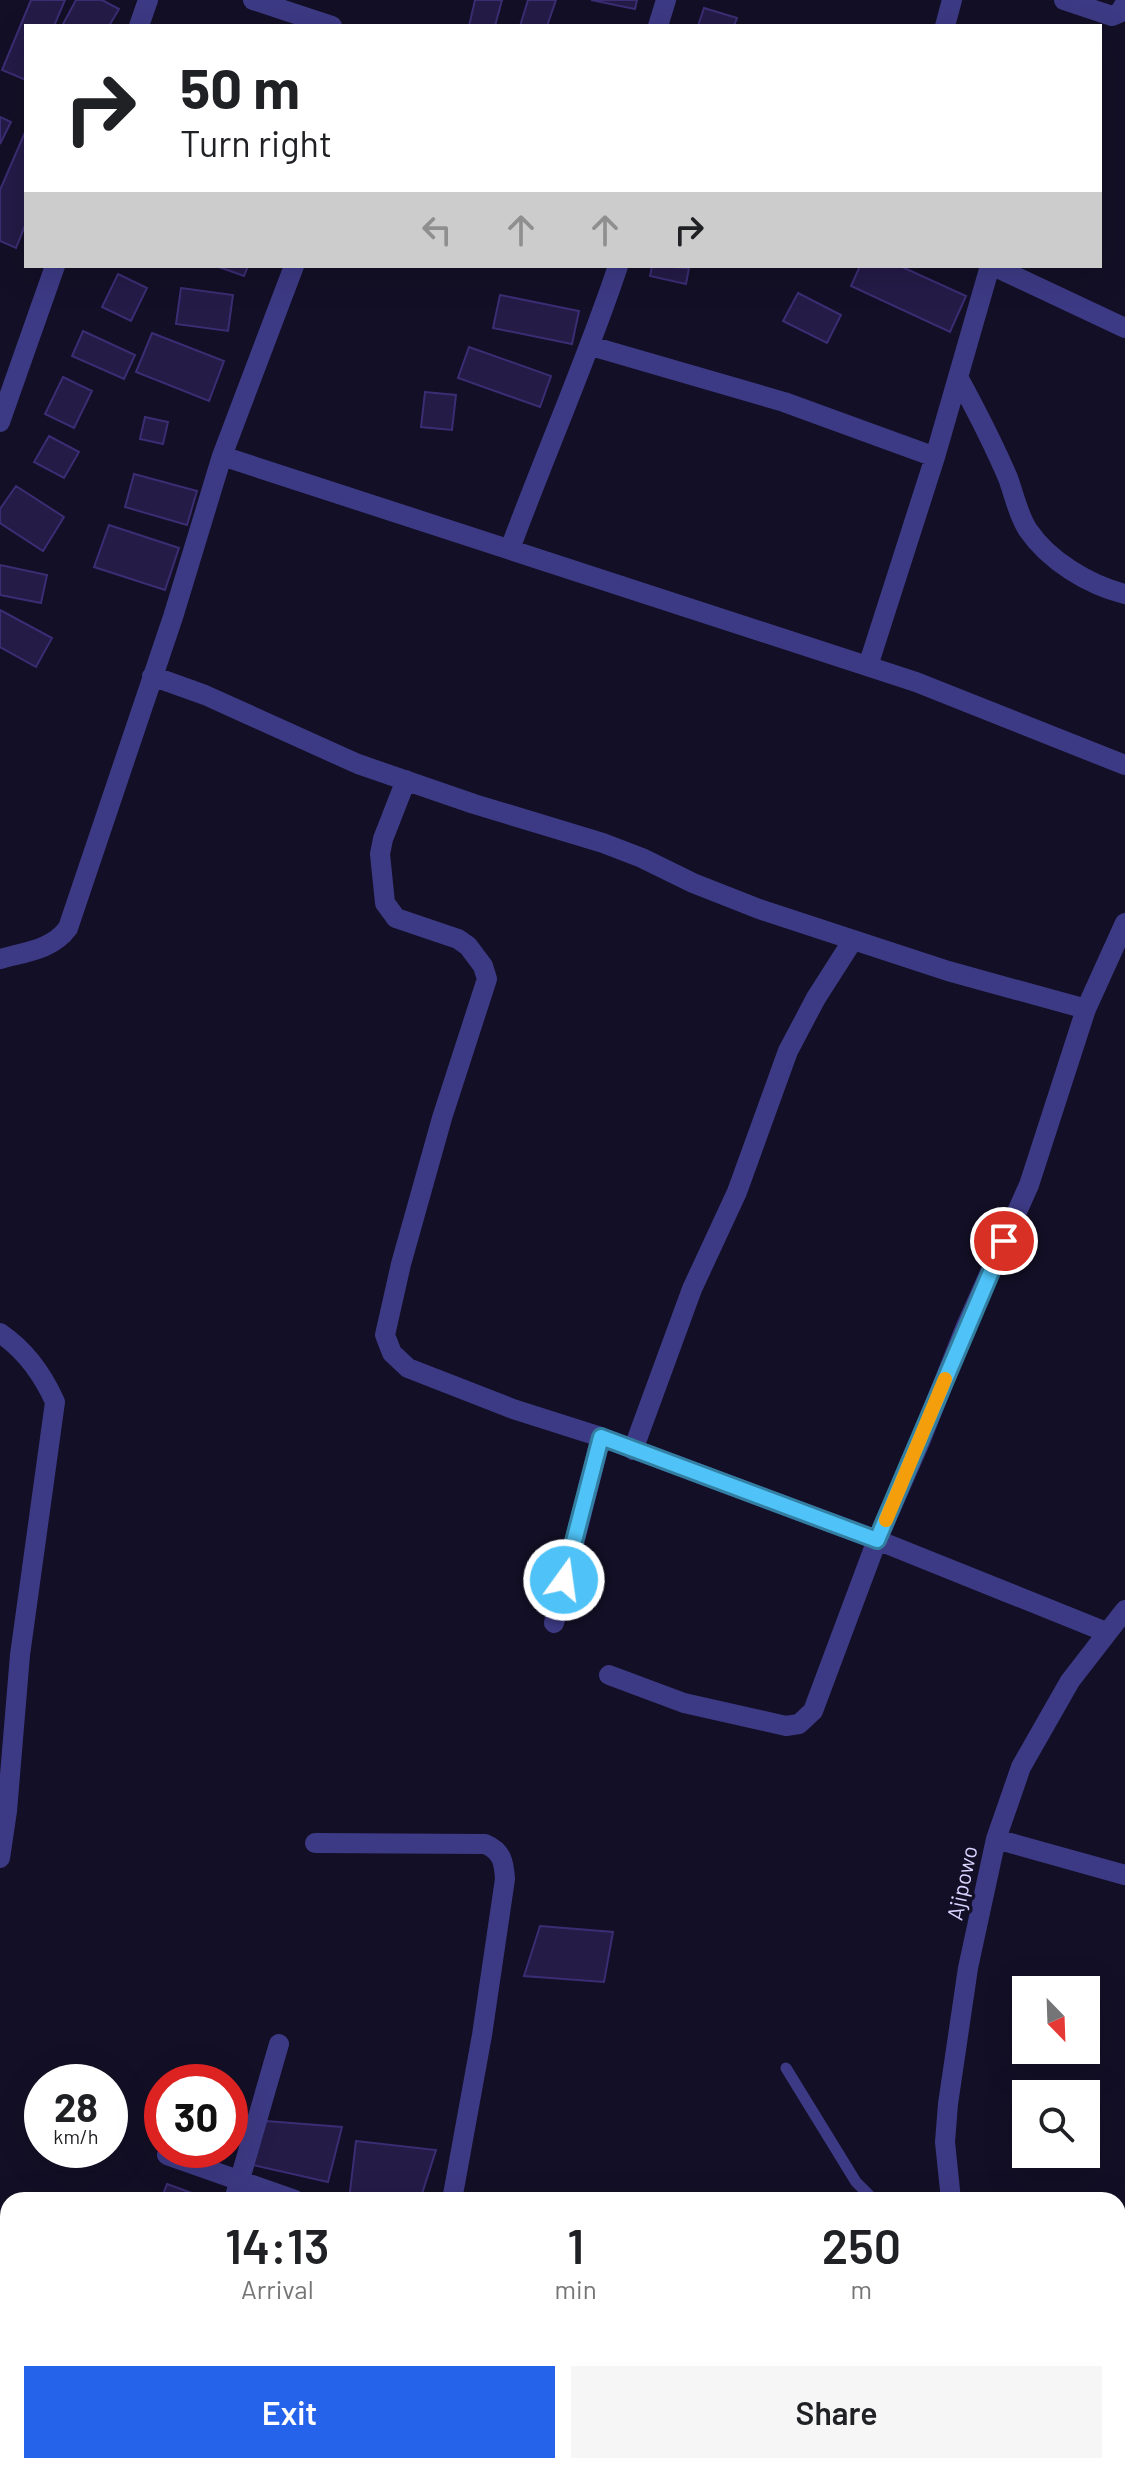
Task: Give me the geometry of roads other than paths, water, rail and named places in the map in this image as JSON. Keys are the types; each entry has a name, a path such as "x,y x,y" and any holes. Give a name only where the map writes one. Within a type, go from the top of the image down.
{"street":[{"path":"140,24 148,0"},
{"path":"253,0 326,24"},
{"path":"659,24 666,0"},
{"path":"946,24 952,0"},
{"path":"1064,0 1112,16 1119,13 1125,4"},
{"path":"0,422 54,268"},
{"path":"0,959 46,946 59,940 68,928 222,456 293,268"},
{"path":"510,549 591,346 617,268"},
{"path":"868,666 991,268"},
{"path":"996,268 1125,328"},
{"path":"591,346 784,402 935,457"},
{"path":"958,377 1007,476 1026,527 1038,542 1070,569 1095,584 1125,594"},
{"path":"222,456 916,682 1125,765"},
{"path":"152,676 205,695 358,764 474,804 603,843 719,894 948,971 1086,1009"},
{"path":"406,780 380,854 385,903 396,918 458,939 468,946 483,966 487,979 442,1118 401,1264 385,1335 392,1353 408,1368 877,1540 1106,1632"},
{"path":"609,1675 684,1703 786,1726 799,1724 813,1711 877,1540 966,1326 1029,1185 1086,1009 1125,923"},
{"path":"633,1450 692,1289 737,1192 788,1051 816,998 853,940"},
{"path":"0,1333 27,1357 46,1381 55,1402 20,1655 0,1858"},
{"path":"554,1623 601,1437"},
{"name":"Ajipowo","path":"950,2192 945,2142 948,2104 968,1968 996,1839 1021,1767 1070,1681 1125,1610"},
{"path":"996,1839 1125,1875"},
{"path":"315,1843 485,1844 495,1848 503,1859 505,1879 485,2019 453,2192"},
{"path":"193,2168 238,2190 279,2044"}],"lane":[{"path":"786,2068 856,2182 866,2192"}]}
